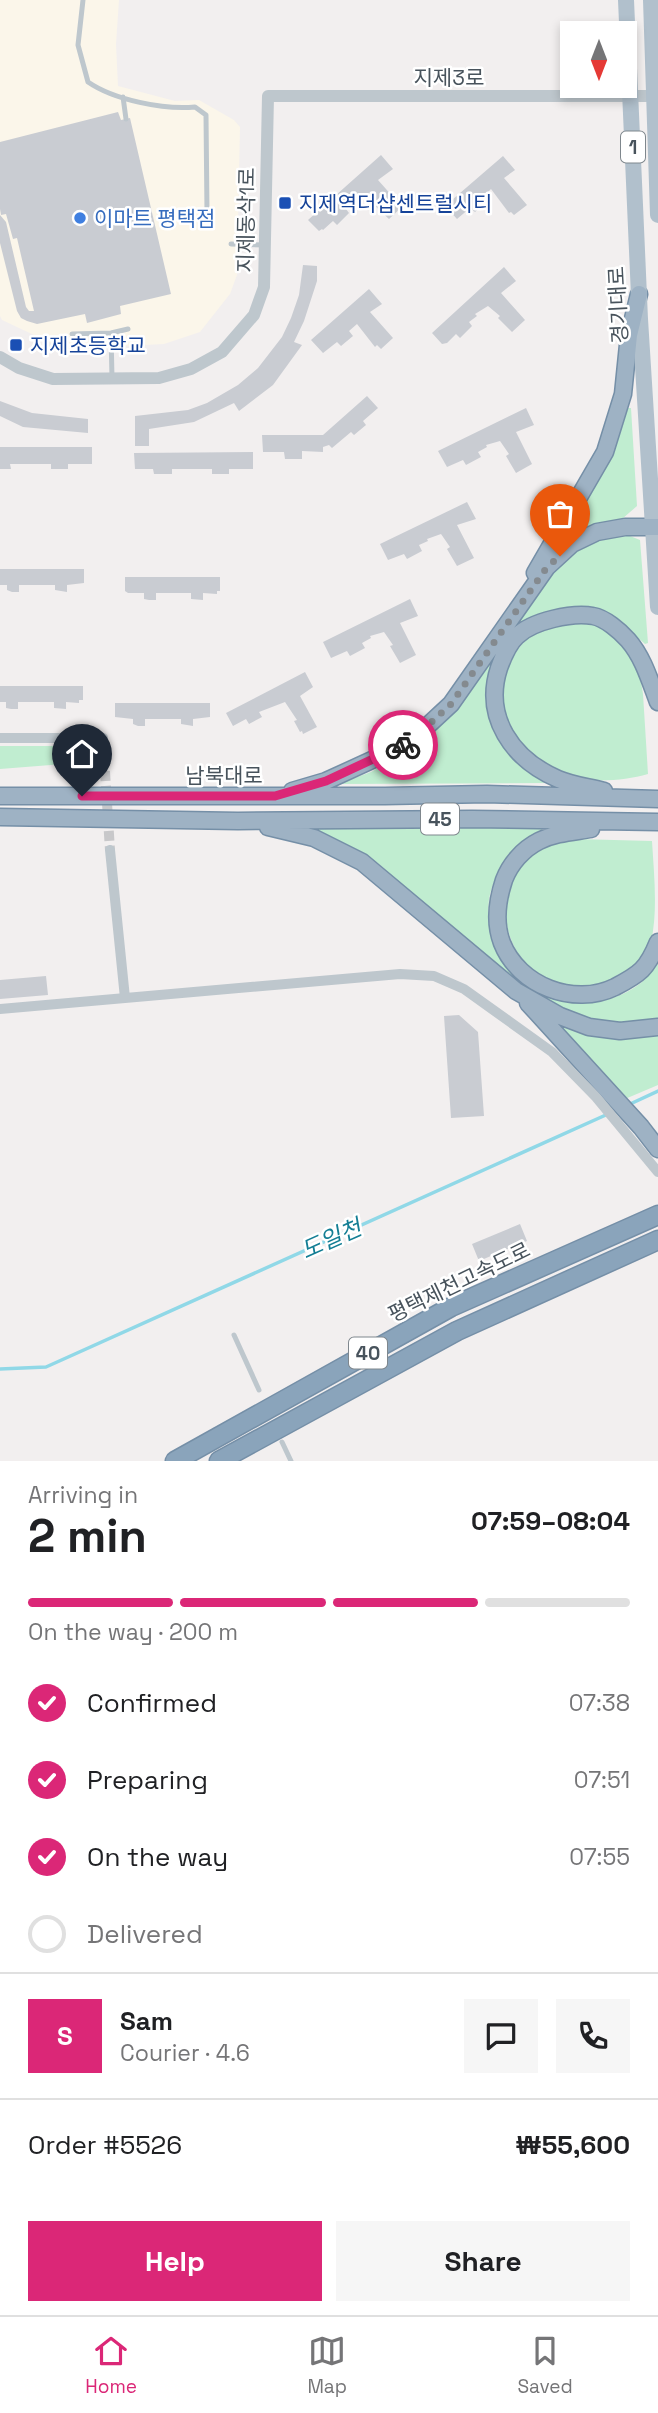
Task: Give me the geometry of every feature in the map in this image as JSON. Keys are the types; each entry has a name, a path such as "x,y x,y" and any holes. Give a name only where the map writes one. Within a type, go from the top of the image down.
{"highway":[{"path":"505,627 605,452 623,394 629,335 639,294"},
{"path":"275,796 326,781 409,743 451,704 547,567 572,544 597,532 625,527 656,527"},
{"path":"634,799 559,779 522,757 497,719 493,699 495,679 503,656 518,635 541,623 566,615 594,616 612,626 628,640 641,661 658,702"},
{"name":"남북대로","path":"0,796 488,793 658,799"},
{"name":"45","path":"0,817 238,821 472,819 650,822"},
{"path":"238,821 314,838 362,862 516,991 635,1132 658,1149"},
{"path":"650,822 556,834 536,842 519,855 506,875 497,899 497,921 503,944 514,962 539,984 569,995 607,990 639,974 658,942"},
{"path":"516,991 560,1016 589,1027 620,1031 658,1027"},
{"name":"평택제천고속도로","path":"175,1461 452,1307 658,1215"},
{"name":"평택제천고속도로","path":"219,1461 457,1331 658,1240"}],"main road":[{"name":"경기대로","path":"626,0 627,21"},
{"name":"1","path":"651,0 657,96 658,215"},
{"name":"경기대로","path":"631,98 639,294 656,527 658,607"}],"street":[{"name":"지제3로","path":"268,96 560,96"},
{"name":"지제동삭1로","path":"0,357 19,368 53,379 159,377 191,369 222,352 254,315 264,287 268,96"},
{"name":"지제3로","path":"637,96 657,96"},
{"path":"0,738 103,738 104,756"},
{"path":"110,850 125,998"},
{"path":"0,1009 400,974 434,976 464,989 515,1024 601,1093"},
{"path":"635,1132 658,1172"}],"lane":[{"path":"83,0 78,46 88,82 103,93 178,108 195,107 206,115 207,213"},
{"path":"123,97 126,119"},
{"path":"231,244 265,245"},
{"path":"72,334 111,333 128,329"},
{"path":"111,333 112,378"},
{"path":"233,1335 259,1390"},
{"path":"282,1442 291,1461"}],"shaded area":[{"path":"0,0 119,0 116,44 118,86 175,101 199,100 234,120 240,127 237,275 230,294 200,332 164,344 64,349 2,320"}],"green space":[{"path":"627,408 631,408 637,506 622,519 592,527 560,545"},
{"path":"625,534 640,540 648,643 645,644 618,620 566,610 499,655 494,721 554,783 338,784 371,772 409,750 535,589 578,546 602,535"},
{"path":"568,621 594,622 609,631 638,664 643,694 648,774 625,779 600,780 564,775 534,759 511,732 502,711 501,700 504,676 511,661 529,637 545,628"},
{"path":"0,746 89,746 89,762 0,769"},
{"path":"307,828 544,828 511,856 502,867 490,893 490,922 517,975 515,978 446,924 379,864 358,850"},
{"path":"576,839 652,841 655,905 651,942 641,960 625,974 600,986 575,988 552,982 532,969 517,951 508,929 507,903 515,877 526,861 548,846"},
{"path":"658,961 658,1021 605,1024 571,1015 531,992 534,988 556,998 587,1002 615,997 640,983"},
{"path":"555,1022 658,1035 658,1085 625,1099"}],"building":[{"name":"이마트 평택점","path":"118,112 121,120 130,118 171,294 120,306 121,314 87,323 85,314 37,324 27,321 21,318 17,311 0,243 0,215 6,222 26,307 29,311 34,311 17,238 13,239 6,214 1,215 0,142"},
{"path":"381,155 393,169 378,180 402,207 389,219 374,205 377,203 364,193 352,201 354,203 346,209 349,213 337,225 333,221 319,231 308,220"},
{"path":"503,156 515,170 504,178 527,205 514,215 509,213 491,189 483,197 487,202 475,212 470,208 457,219 445,206"},
{"path":"303,265 317,266 317,281 294,342 302,345 273,385 239,411 234,403 194,422 149,429 149,446 135,446 135,416 188,410 207,403 238,385 258,368 282,337 291,318 299,295"},
{"path":"504,267 516,281 501,293 525,320 512,332 488,306 475,314 477,316 469,322 472,326 460,338 456,334 442,344 432,333"},
{"path":"369,289 382,304 370,312 393,338 381,349 377,345 375,347 357,324 349,331 353,336 341,346 337,342 323,353 311,340"},
{"path":"367,396 378,408 363,421 366,425 354,435 351,432 332,448 329,445 323,447 323,452 302,451 302,459 285,459 284,452 263,452 262,435 323,435"},
{"path":"0,401 32,413 88,419 88,433 23,427 0,416"},
{"path":"526,408 534,425 516,432 532,464 516,473 506,456 509,454 500,441 486,445 487,447 478,452 481,457 466,465 463,460 447,467 438,451"},
{"path":"0,447 92,447 92,464 68,464 68,469 51,469 51,464 10,464 11,469 0,469"},
{"path":"253,452 253,469 229,469 229,474 212,474 212,469 172,469 172,474 154,474 153,469 135,469 134,453"},
{"path":"467,502 476,519 457,525 474,558 457,566 447,549 450,547 441,534 427,539 428,541 419,545 422,551 407,559 404,554 388,560 380,544"},
{"path":"0,569 84,569 84,583 67,585 67,592 55,590 55,585 19,585 19,592 12,592 7,590 7,585 0,585"},
{"path":"125,577 220,577 220,591 217,591 217,594 203,593 203,600 191,599 191,593 156,593 156,600 149,600 144,599 144,593 125,591"},
{"path":"410,599 418,616 400,623 416,655 400,663 384,632 370,636 371,638 362,643 365,648 350,656 347,651 331,658 323,642"},
{"path":"305,672 313,687 300,696 317,727 303,734 300,732 294,721 297,720 285,702 259,712 262,717 249,724 246,719 233,726 226,713"},
{"path":"0,686 83,686 83,700 79,700 79,703 66,702 66,709 54,708 54,702 18,702 18,709 11,709 6,708 6,702 0,702"},
{"path":"115,703 210,703 210,717 193,719 193,726 181,724 181,719 145,719 145,726 138,726 133,724 133,719 115,717"},
{"path":"46,976 48,995 0,999 0,980"},
{"path":"459,1015 478,1032 484,1116 451,1118 444,1016"},
{"path":"520,1224 527,1241 479,1261 472,1244"}],"waterway":[{"name":"도일천","path":"628,1105 658,1091"},
{"name":"도일천","path":"0,1369 46,1367 608,1114"}],"tunnel":[{"path":"104,756 110,850"}],"way so far":[{"path":"403,745 409,743 451,704 547,567 560,556"}],"place":[{"name":"지제역더샵센트럴시티","path":"285,203"},
{"name":"이마트 평택점","path":"80,218"},
{"name":"지제초등학교","path":"16,345"}],"route":[{"path":"82,796 275,796 326,781 403,745"}]}
